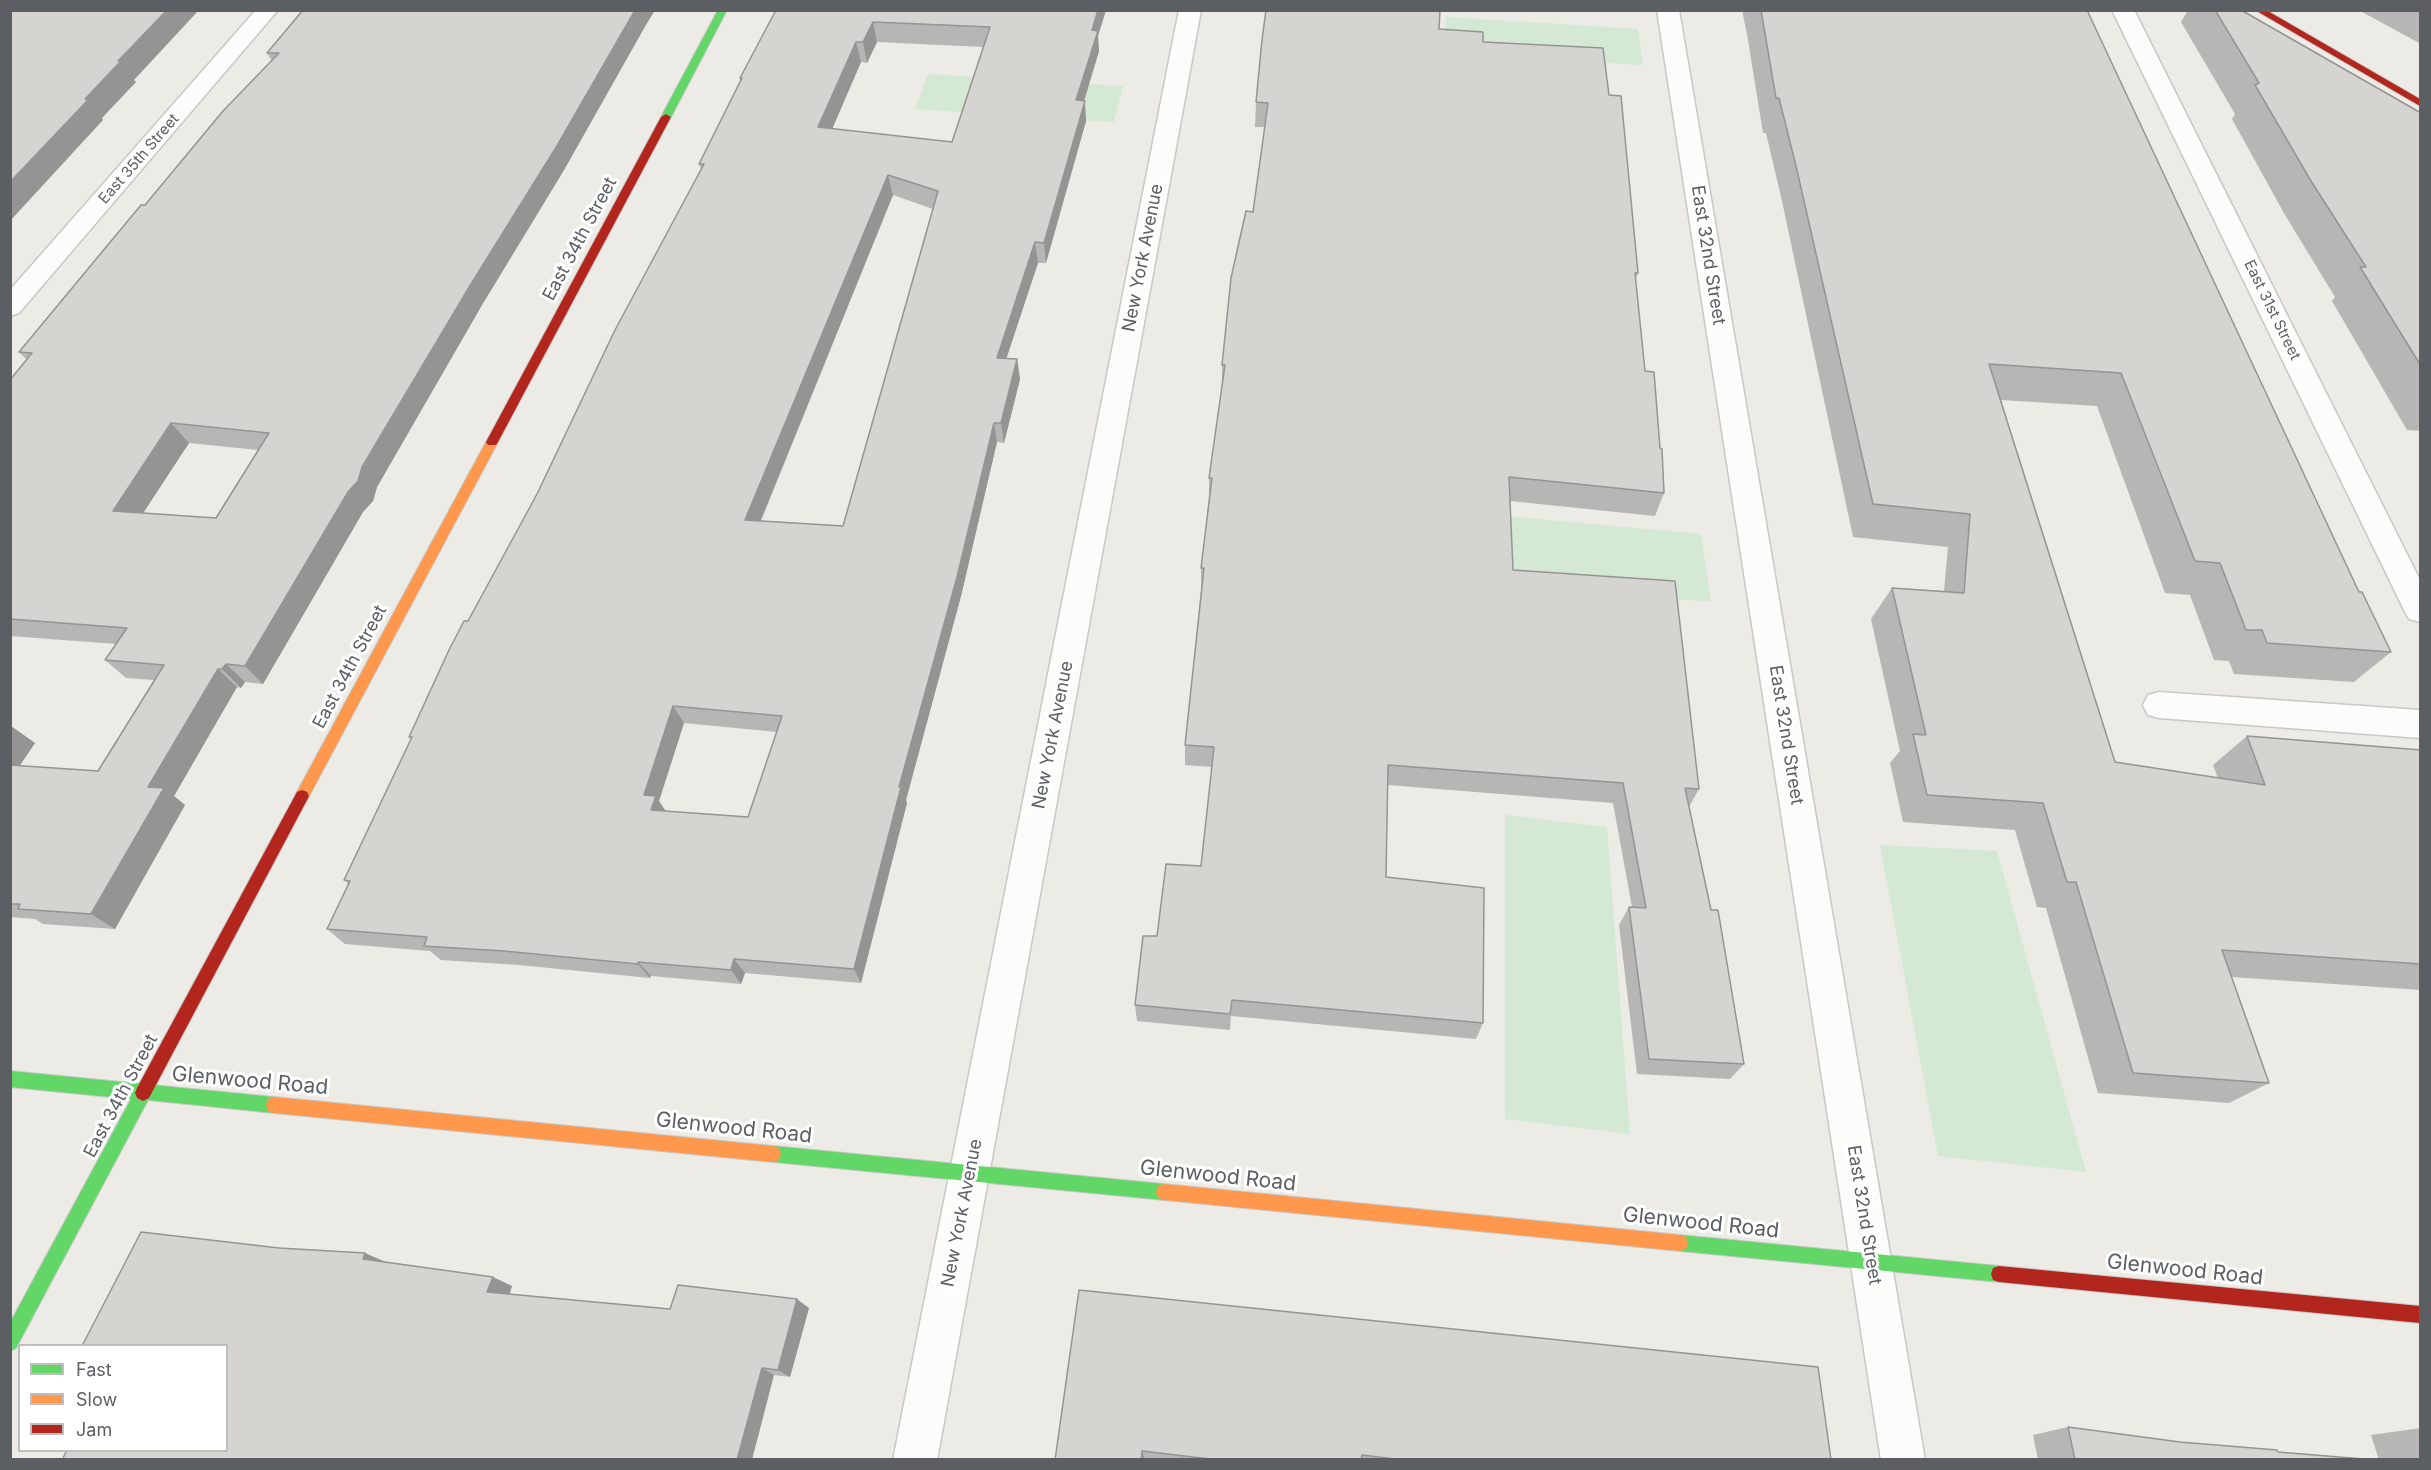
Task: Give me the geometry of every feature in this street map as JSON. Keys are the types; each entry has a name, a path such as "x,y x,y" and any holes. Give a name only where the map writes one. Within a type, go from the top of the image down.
{"street":[{"name":"East 35th Street","path":"10,307 268,10"},
{"name":"East 34th Street","path":"10,1342 723,10"},
{"name":"New York Avenue","path":"915,1460 1190,10"},
{"name":"East 32nd Street","path":"1668,10 1904,1460"},
{"name":"East 31st Street","path":"2123,10 2421,610"},
{"path":"2259,10 2421,103"},
{"path":"2159,705 2421,724"},
{"name":"Glenwood Road","path":"10,1079 2421,1315"}],"green space":[{"path":"1446,17 1638,29 1643,65 1443,54"},
{"path":"928,74 1123,86 1114,122 915,109"},
{"path":"1440,510 1701,534 1711,602 1436,579"},
{"path":"1505,815 1607,827 1630,1134 1505,1119"},
{"path":"1880,845 1997,851 2086,1172 1938,1156"}],"building":[{"path":"10,10 167,10 118,61 121,61 85,99 88,100 10,182"},
{"path":"303,10 635,10 555,149 362,467 358,481 348,492 245,666 226,664 222,669 218,669 148,787 164,788 91,914 18,909 20,904 10,904 10,765 98,771 164,665 105,660 127,628 10,619 10,380 32,353 19,352 141,205 145,205 223,111 279,53 267,53","holes":["171,423 269,433 216,518 113,511"]},
{"path":"776,10 1098,10 1092,30 1098,31 1076,100 1085,101 1044,243 1035,242 997,358 1017,359 1001,423 994,423 957,577 899,787 901,787 854,969 734,959 731,970 638,962 638,964 424,946 427,937 327,929 350,881 344,880 412,737 409,737 449,650 464,621 468,621 537,494 615,330 704,164 699,164 742,78 740,78","holes":["873,22 990,27 952,142 818,127 856,42 863,42","888,175 938,191 843,526 745,520","673,706 782,716 748,817 651,810 656,796 644,795"]},
{"path":"1266,10 1440,10 1439,29 1483,32 1483,42 1603,48 1609,95 1621,96 1645,371 1654,372 1664,493 1509,477 1513,570 1675,581 1699,789 1685,788 1711,910 1718,910 1744,1064 1649,1059 1629,907 1646,908 1623,783 1388,765 1386,877 1484,888 1483,1023 1232,1000 1230,1014 1135,1005 1143,936 1157,936 1166,864 1201,866 1214,747 1185,745 1204,568 1201,568 1212,478 1209,478 1225,365 1222,365 1231,278 1246,211 1253,212 1268,103 1256,102"},
{"path":"1761,10 2087,10 2359,592 2362,592 2391,652 2267,643 2262,630 2246,630 2220,563 2195,561 2121,373 1989,364 2115,762 2265,785 2247,736 2421,750 2421,964 2222,950 2269,1083 2133,1073 2076,882 2067,882 2043,803 1927,795 1913,734 1926,735 1892,588 1964,593 1970,514 1873,504 1796,166 1779,98 1776,98"},
{"path":"2215,10 2241,10 2421,113 2421,366 2360,267 2366,267 2311,181 2255,85 2259,83"},
{"path":"141,1232 279,1248 365,1253 363,1259 493,1277 487,1292 670,1309 678,1285 797,1299 778,1370 762,1368 737,1460 62,1460 66,1452 228,1452 228,1344 83,1344"},
{"path":"1079,1290 1818,1367 1831,1460 1403,1460 1362,1455 1361,1460 1219,1460 1142,1451 1141,1460 1055,1460"},
{"path":"2068,1427 2180,1442 2376,1460 2075,1460"}],"traffic: fast":[{"path":"666,117 723,10"},
{"path":"10,1079 274,1105"},
{"path":"10,1342 143,1093"},
{"path":"773,1154 1164,1192"},
{"path":"1680,1243 1999,1274"}],"traffic: slow":[{"path":"302,796 492,442"},
{"path":"274,1105 773,1154"},
{"path":"1164,1192 1680,1243"}],"traffic: jam":[{"path":"2259,10 2420,103"},
{"path":"492,442 666,117"},
{"path":"143,1093 302,796"},
{"path":"1999,1274 2420,1315"}]}
